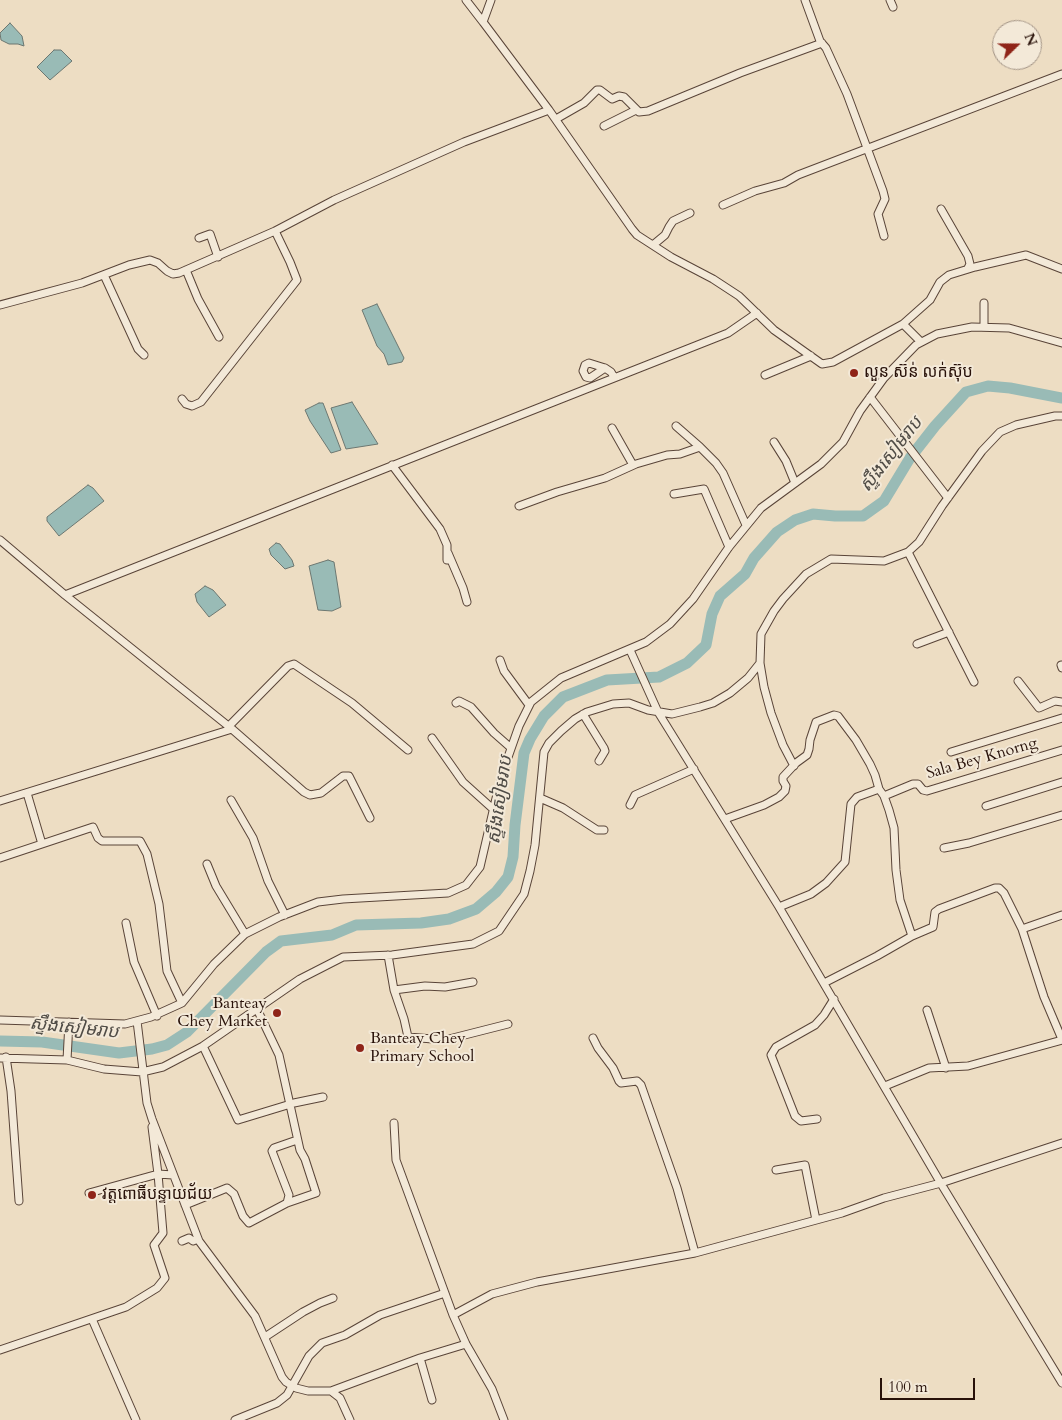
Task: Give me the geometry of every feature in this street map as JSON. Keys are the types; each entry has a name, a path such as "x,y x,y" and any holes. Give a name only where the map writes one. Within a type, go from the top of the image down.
{"street":[{"path":"466,0 556,119 632,229 653,245 739,296 774,330 822,364 834,362 903,324 930,300 940,282 949,275 968,268 1026,255 1062,269"},
{"path":"483,22 491,0"},
{"path":"805,0 822,43 847,94 885,199 878,214 884,236"},
{"path":"556,119 584,103 597,90 600,90 612,99 619,96 624,97 636,110 641,112 648,111 723,79 822,43"},
{"path":"723,205 755,191 784,183 798,175 1062,74"},
{"path":"0,304 52,292 150,260 173,274 186,270 275,231 334,200 464,142 549,110"},
{"path":"604,126 636,110"},
{"path":"941,209 968,256 970,264 968,268"},
{"path":"653,245 665,236 668,226 673,221 690,213"},
{"path":"182,399 186,404 192,406 200,402 297,280 294,269 275,231"},
{"path":"199,238 210,234 218,257"},
{"path":"186,270 198,299 219,337"},
{"path":"104,275 138,349 144,355"},
{"path":"984,303 984,327"},
{"path":"65,595 728,333 756,313"},
{"path":"903,324 920,342"},
{"path":"0,1020 125,1024 157,1016 182,1003 214,964 245,934 285,915 318,902 448,893 462,887 472,879 480,867 493,809 511,748 529,705 540,693 561,678 630,650 646,642 670,624 693,600 729,547 761,508 821,464 843,442 870,397 884,378 920,342 937,334 972,326 1008,328 1062,342"},
{"path":"765,375 811,356"},
{"path":"605,368 614,377"},
{"path":"870,397 948,498"},
{"path":"794,766 780,739 771,713 760,663 761,634 783,599 806,574 831,559 884,561 908,552 919,542 982,451 1000,432 1016,425 1062,416"},
{"path":"676,426 716,463 723,473 746,525"},
{"path":"612,428 633,465"},
{"path":"774,442 786,461 795,483"},
{"path":"519,506 604,478 633,465 680,454 700,447"},
{"path":"392,465 440,529 447,545 448,556 463,588 467,602"},
{"path":"674,494 704,489 729,547"},
{"path":"0,540 65,595 230,727 304,792 310,795 321,793 343,776 349,776 370,818"},
{"path":"908,552 974,682"},
{"path":"917,644 950,632"},
{"path":"630,650 656,709 779,907 942,1185 1062,1383"},
{"path":"500,660 504,671 529,705"},
{"path":"19,1201 11,1091 3,1057 67,1057 104,1069 142,1072 163,1067 203,1046 300,979 343,957 388,955 473,944 500,931 524,894 532,862 544,752 555,736 583,714 613,704 629,703 648,710 656,709 672,714 713,703 748,678 760,663"},
{"path":"0,801 230,727 288,666 294,664 352,703 408,750"},
{"path":"1018,681 1038,708 1055,701 1062,702"},
{"path":"456,702 459,701 471,707 494,733 511,748"},
{"path":"583,714 604,748 605,751 599,760"},
{"path":"725,819 764,805 779,797 785,791 786,786 783,777 807,755 816,722 834,715 840,718 856,740 884,796 894,828 900,900 912,936"},
{"path":"951,752 1062,718"},
{"path":"432,738 463,782 493,809"},
{"name":"Sala Bey Knorng","path":"884,796 913,784 918,784 923,790 927,791 1062,750"},
{"path":"630,805 635,795 694,770"},
{"path":"986,806 1062,782"},
{"path":"779,907 811,894 826,883 845,862 851,804 857,797 879,789"},
{"path":"27,792 42,844"},
{"path":"540,798 563,808 597,830 604,830"},
{"path":"231,800 253,838 268,881 285,915"},
{"path":"944,848 1062,815"},
{"path":"0,858 92,827 100,840 136,840 142,843 159,904 167,971 182,1003"},
{"path":"207,864 216,886 245,934"},
{"path":"824,983 912,936 933,927 935,912 939,909 995,888 1002,890 1004,893 1022,929 1044,997 1061,1040 976,1064 929,1068 885,1086"},
{"path":"1022,929 1062,915"},
{"path":"126,922 134,962 157,1016"},
{"path":"388,955 394,990 404,1019 406,1035 412,1039 445,1040 508,1024"},
{"path":"394,990 425,986 445,987 473,982"},
{"path":"816,1119 801,1121 795,1116 771,1055 776,1047 815,1025 834,999"},
{"path":"185,1205 227,1188 234,1194 243,1216 249,1223 287,1203 316,1193 297,1140 279,1055 257,1008"},
{"path":"927,1010 946,1068"},
{"path":"137,1021 147,1102 198,1239 255,1316 282,1377 294,1387 305,1390 331,1391 420,1358 466,1344"},
{"path":"67,1057 69,1022"},
{"path":"593,1038 598,1048 610,1062 621,1083 637,1081 640,1085 677,1188 695,1253"},
{"path":"203,1046 238,1120 323,1096"},
{"path":"0,1350 126,1307 157,1288 165,1278 154,1245 163,1233 152,1119"},
{"path":"394,1123 396,1160 466,1344 492,1389 504,1420"},
{"path":"287,1203 289,1195 272,1149 297,1140"},
{"path":"452,1309 466,1307 492,1294 537,1282 695,1253 842,1213 884,1198 942,1185 1062,1143"},
{"path":"776,1170 805,1164 816,1220"},
{"path":"90,1193 158,1174 173,1175"},
{"path":"182,1241 189,1238 193,1240 198,1239"},
{"path":"235,1420 277,1403 287,1395 294,1387 309,1356 322,1343 345,1335 380,1315 446,1294"},
{"path":"265,1337 302,1312 333,1298"},
{"path":"92,1319 136,1420"},
{"path":"420,1358 432,1400"},
{"path":"331,1391 340,1398 350,1420"}],"water":[{"path":"10,23 22,36 24,46 9,44 1,40 0,33"},
{"path":"54,50 61,50 72,61 50,80 37,67"},
{"path":"377,304 404,358 402,362 388,365 384,354 377,346 362,310"},
{"path":"352,402 378,444 346,449 331,408"},
{"path":"323,403 341,450 331,453 310,421 305,410"},
{"path":"88,485 104,501 59,536 47,521 47,517"},
{"path":"276,543 280,544 292,560 294,566 285,569 271,555 269,549"},
{"path":"328,560 334,562 341,607 332,611 318,610 309,566"},
{"path":"205,586 213,590 226,605 209,617 197,602 195,594"}],"waterway":[{"name":"ស្ទឹងសៀមរាប","path":"0,1041 42,1042 119,1053 167,1045 187,1032 266,952 281,941 332,935 356,925 421,923 449,919 476,909 496,892 508,877 513,857 524,753 544,716 563,697 607,680 659,677 687,663 706,645 712,614 720,596 745,574 754,558 777,532 795,520 813,514 863,516 884,501 910,458 935,426 966,392 988,386 1010,388 1062,398"}],"place":[{"name":"លួន ស៊ន់ លក់ស៊ុប","path":"854,373"},
{"name":"Banteay Chey Market","path":"277,1013"},
{"name":"Banteay Chey Primary School","path":"360,1048"},
{"name":"វត្តពោធិ៍បន្ទាយជ័យ","path":"92,1195"}]}
